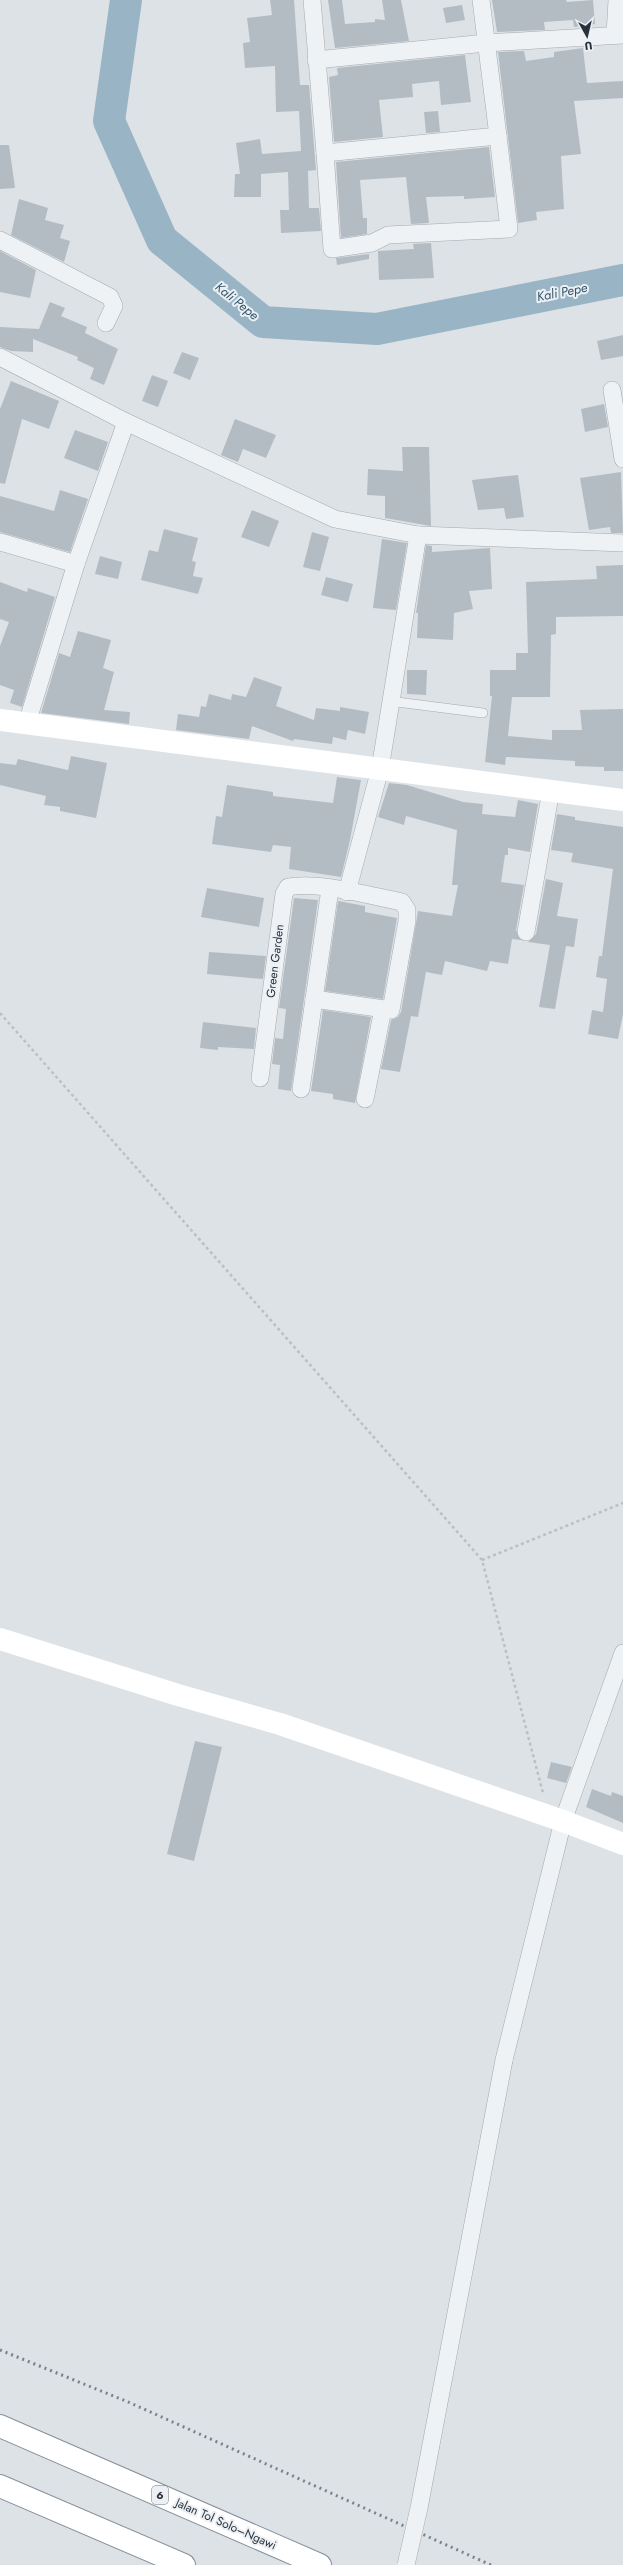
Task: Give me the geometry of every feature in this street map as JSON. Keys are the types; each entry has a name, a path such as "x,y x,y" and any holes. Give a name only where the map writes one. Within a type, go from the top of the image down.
{"main road":[{"path":"0,720 623,800"},
{"path":"0,1639 178,1695 280,1724 556,1819 623,1844"},
{"name":"Jalan Tol Solo–Ngawi","path":"0,2426 320,2565"},
{"path":"0,2486 184,2565"}],"street":[{"path":"312,0 332,249 372,243 388,235 509,229 481,0"},
{"path":"316,60 486,43 619,35 618,0"},
{"path":"325,153 498,136"},
{"path":"0,240 110,297 114,306 106,323"},
{"path":"0,358 126,422 335,519 365,527 418,534 623,543"},
{"path":"612,390 623,459"},
{"path":"27,723 76,564 126,422"},
{"path":"347,892 380,769 389,701 418,534"},
{"path":"0,542 76,564"},
{"path":"526,932 550,790"},
{"name":"Green Garden","path":"260,1078 284,894 288,887 297,885 330,889 402,902 407,910 393,1008 388,1010 383,1009"},
{"path":"301,1089 330,889"},
{"path":"314,998 383,1009 365,1099"},
{"path":"406,2565 419,2508 504,2060 556,1819 621,1662"}],"lane":[{"path":"389,701 483,713"}],"path":[{"path":"0,1013 482,1560 556,1819"},
{"path":"482,1560 623,1503"}],"building":[{"path":"270,0 294,0 300,85 309,85 316,170 308,171 309,208 319,208 321,231 281,233 280,210 289,210 288,172 261,174 261,197 234,197 235,174 240,174 236,143 260,139 262,154 301,151 299,111 276,112 275,66 245,68 243,43 250,42 247,18 272,15"},
{"path":"328,0 342,0 345,24 375,22 375,19 385,20 382,0 401,0 409,41 335,48"},
{"path":"492,0 566,0 567,2 593,0 595,24 574,27 573,20 544,22 545,30 497,32"},
{"path":"462,5 465,20 446,23 443,8"},
{"path":"583,48 587,83 623,81 623,98 574,101 581,154 561,156 564,209 536,212 537,220 518,223 498,52 524,51 526,61 554,57 554,52"},
{"path":"465,55 471,102 441,105 439,81 412,84 413,97 379,100 383,137 334,142 329,77 338,75 337,68"},
{"path":"438,111 440,132 426,133 424,112"},
{"path":"0,145 9,145 15,188 0,189"},
{"path":"489,147 495,197 464,199 464,196 426,197 429,223 411,224 406,177 360,180 363,218 367,218 367,234 341,238 336,162"},
{"path":"19,199 48,208 45,220 64,225 60,238 70,241 64,262 11,235"},
{"path":"431,243 434,278 379,280 378,251 414,249 413,244"},
{"path":"0,251 36,270 30,298 0,292"},
{"path":"369,254 369,259 337,265 336,258"},
{"path":"50,302 65,308 61,316 87,327 85,333 118,349 104,385 90,379 94,368 77,360 78,357 33,339 33,352 11,351 0,347 0,327 39,329"},
{"path":"623,335 623,356 601,360 597,341"},
{"path":"182,352 199,358 190,380 173,373"},
{"path":"152,375 168,381 158,407 142,401"},
{"path":"11,381 59,401 49,429 22,419 5,484 0,483 0,409"},
{"path":"604,404 608,427 585,432 581,409"},
{"path":"235,419 276,435 266,458 243,449 238,462 221,455"},
{"path":"75,430 108,442 98,471 64,458"},
{"path":"402,447 429,447 431,526 385,518 385,496 367,495 368,469 403,471"},
{"path":"621,472 623,533 611,533 610,527 589,530 580,478"},
{"path":"518,475 524,517 506,519 504,508 478,510 472,480"},
{"path":"60,490 88,499 70,552 0,532 0,496 54,511"},
{"path":"252,510 279,521 269,547 241,537"},
{"path":"164,529 198,538 192,561 196,562 193,576 203,578 198,594 141,580 149,550 158,552"},
{"path":"312,532 329,537 320,571 303,567"},
{"path":"382,539 407,543 396,610 373,608"},
{"path":"426,545 432,546 432,552 490,548 492,589 469,591 473,609 454,613 453,640 417,638 418,613 416,613"},
{"path":"100,556 122,562 118,579 95,574"},
{"path":"623,565 623,616 556,617 556,634 551,635 550,697 512,697 508,736 552,740 552,730 582,730 580,710 623,709 623,771 604,771 604,767 575,766 575,761 506,757 505,765 485,762 492,696 490,696 490,670 516,670 516,653 528,653 526,582 597,579 596,566"},
{"path":"326,577 353,584 348,602 321,595"},
{"path":"0,582 27,592 28,588 55,597 22,707 10,703 14,690 0,685 0,646 9,622 0,619"},
{"path":"78,631 111,640 103,668 114,672 104,710 130,712 129,724 41,713 59,653 70,657"},
{"path":"407,670 427,670 426,695 407,694"},
{"path":"254,677 282,687 276,706 314,720 316,708 340,711 340,707 369,712 365,734 348,730 346,740 333,737 332,744 294,739 293,741 252,726 249,739 176,730 178,714 199,717 201,706 206,707 209,694 231,700 232,694 246,697"},
{"path":"71,756 107,763 96,818 60,811 60,807 44,805 46,796 0,785 0,763 16,765 18,759 68,770"},
{"path":"337,777 361,780 350,840 341,877 289,869 291,847 273,845 271,852 212,844 216,816 222,817 227,785 273,792 273,796 333,803"},
{"path":"389,783 407,785 463,802 483,804 482,814 515,817 518,800 538,804 530,852 508,848 508,855 505,855 501,882 524,885 516,930 521,940 512,939 508,964 490,961 487,971 445,961 442,975 426,972 418,1017 411,1016 400,1072 381,1069 391,1020 398,1017 401,1012 418,911 452,916 458,885 452,885 457,830 406,816 404,825 378,817"},
{"path":"557,814 575,817 575,820 623,827 623,1014 618,1039 588,1034 592,1010 603,1012 607,979 596,977 599,956 602,956 613,869 571,862 573,853 551,850"},
{"path":"546,879 563,883 557,916 578,919 574,947 566,946 555,1009 539,1007 550,945 528,942 536,934"},
{"path":"207,888 264,898 259,927 201,917"},
{"path":"294,898 318,900 291,1091 278,1089 280,1065 272,1064 275,1038 283,1039 286,1009 279,1008"},
{"path":"338,901 365,906 365,912 397,918 383,999 325,991"},
{"path":"209,952 266,956 263,979 207,974"},
{"path":"323,1010 371,1017 355,1103 333,1099 333,1094 311,1091"},
{"path":"203,1022 256,1028 254,1049 218,1047 218,1050 200,1048"},
{"path":"195,1741 222,1747 194,1861 167,1854"},
{"path":"551,1762 572,1767 566,1783 547,1778"},
{"path":"592,1789 611,1796 612,1792 623,1796 623,1823 586,1807"}],"waterway":[{"name":"Kali Pepe","path":"126,0 109,121 162,240 263,322 377,329 623,280"}],"railway":[{"path":"0,2350 126,2401 491,2565"}]}
